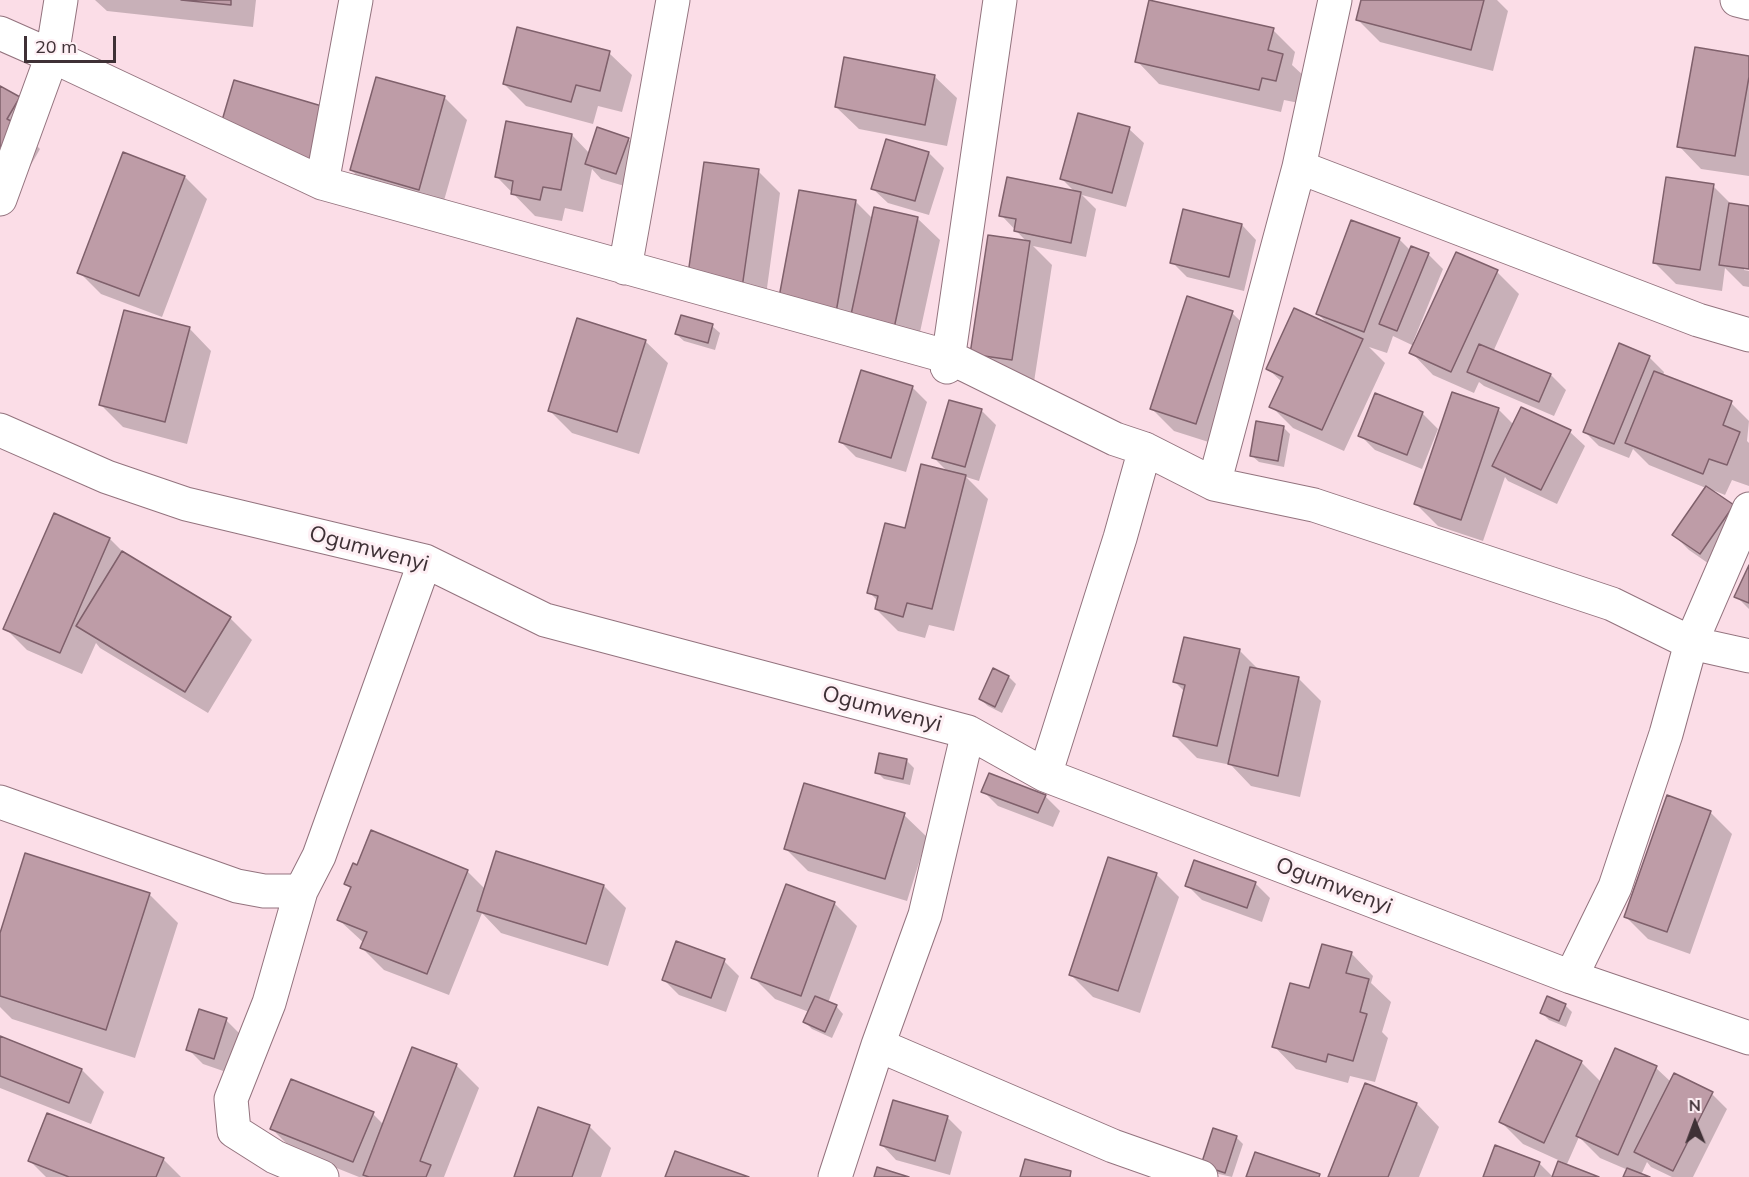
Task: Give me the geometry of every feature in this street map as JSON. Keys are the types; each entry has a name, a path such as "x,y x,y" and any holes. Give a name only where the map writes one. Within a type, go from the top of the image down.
{"street":[{"path":"0,199 52,56 61,0"},
{"path":"322,183 356,0"},
{"path":"625,268 673,0"},
{"path":"949,357 947,367 1000,0"},
{"path":"1214,484 1299,167 1335,0"},
{"path":"1737,0 1749,3"},
{"path":"0,33 322,183 949,357 1115,439 1145,449 1214,484 1325,508 1612,604 1691,643 1749,656"},
{"path":"1299,167 1698,320 1749,335"},
{"name":"Ogumwenyi","path":"0,430 107,477 186,504 425,561 544,620 968,732 1045,775 1571,977 1749,1038"},
{"path":"1045,775 1120,538 1145,449"},
{"path":"1571,977 1615,887 1666,734 1691,643 1749,509"},
{"path":"322,1177 275,1157 234,1131 231,1099 269,1003 301,891 319,856 425,561"},
{"path":"835,1177 878,1045 925,915 968,732"},
{"path":"0,802 237,886 264,891 301,891"},
{"path":"878,1045 1113,1146 1201,1177"}],"building":[{"path":"181,0 231,0 231,5"},
{"path":"1149,0 1274,28 1268,50 1283,54 1276,81 1262,78 1259,90 1135,62"},
{"path":"1361,0 1484,0 1471,50 1356,20"},
{"path":"517,27 610,51 600,91 576,85 571,102 503,84"},
{"path":"1695,47 1749,56 1749,77 1735,156 1677,147"},
{"path":"844,57 935,75 925,125 835,107"},
{"path":"376,77 445,96 419,190 350,170"},
{"path":"234,80 325,107 309,161 218,134"},
{"path":"0,86 20,97 7,119 19,125 5,149 0,146"},
{"path":"1078,113 1130,127 1112,193 1060,179"},
{"path":"506,121 572,134 561,190 543,187 540,200 511,194 513,181 495,177"},
{"path":"597,127 629,138 616,174 585,164"},
{"path":"886,139 929,152 915,201 871,189"},
{"path":"123,152 185,176 139,296 77,273"},
{"path":"704,162 759,169 742,288 687,281"},
{"path":"1007,177 1081,192 1071,243 1014,231 1016,219 999,216"},
{"path":"1666,177 1714,184 1700,270 1653,263"},
{"path":"799,190 856,200 835,318 777,308"},
{"path":"1729,203 1749,206 1749,269 1719,265"},
{"path":"874,207 918,217 893,333 849,324"},
{"path":"1183,209 1242,224 1229,277 1170,263"},
{"path":"1351,220 1400,238 1364,332 1316,314"},
{"path":"988,235 1030,241 1012,360 970,354"},
{"path":"1411,246 1429,253 1397,331 1379,324"},
{"path":"1456,252 1498,270 1451,372 1409,353"},
{"path":"1187,296 1233,311 1196,424 1150,409"},
{"path":"1294,308 1363,339 1322,430 1269,407 1283,377 1266,369"},
{"path":"124,310 190,327 165,422 99,405"},
{"path":"681,315 713,324 708,343 675,334"},
{"path":"577,318 646,340 617,432 548,411"},
{"path":"1619,343 1650,356 1614,444 1583,432"},
{"path":"1479,344 1551,374 1539,402 1467,372"},
{"path":"861,370 913,386 891,458 839,442"},
{"path":"1654,371 1732,401 1723,425 1740,432 1727,465 1709,459 1703,474 1625,443"},
{"path":"1452,392 1499,408 1461,520 1414,504"},
{"path":"1375,393 1423,412 1407,455 1358,436"},
{"path":"949,400 982,409 965,467 932,458"},
{"path":"1521,407 1571,430 1541,490 1492,466"},
{"path":"1256,421 1284,426 1278,461 1250,456"},
{"path":"921,464 966,475 932,609 907,603 903,617 875,609 878,596 867,593 885,523 905,528"},
{"path":"1706,486 1734,505 1700,554 1672,535"},
{"path":"54,513 110,538 60,653 3,629"},
{"path":"122,551 231,617 185,692 76,626"},
{"path":"1749,565 1749,603 1734,597"},
{"path":"1184,637 1240,649 1217,746 1173,736 1185,685 1173,682"},
{"path":"1250,667 1299,677 1278,776 1228,764"},
{"path":"993,668 1009,676 995,707 979,699"},
{"path":"879,753 907,759 903,779 875,773"},
{"path":"989,773 1046,795 1038,813 981,792"},
{"path":"804,783 905,813 885,879 784,849"},
{"path":"1667,795 1711,811 1667,932 1624,917"},
{"path":"371,830 468,870 427,974 360,948 367,932 337,920 351,887 344,884 353,863 357,865"},
{"path":"496,851 604,885 586,944 477,911"},
{"path":"25,853 150,893 106,1030 0,996 0,933"},
{"path":"1108,857 1157,873 1118,991 1069,975"},
{"path":"1194,860 1256,882 1247,908 1185,886"},
{"path":"786,884 835,902 801,996 751,978"},
{"path":"676,941 725,959 711,998 662,980"},
{"path":"1322,944 1352,952 1346,973 1369,979 1360,1012 1367,1014 1353,1061 1328,1054 1326,1062 1272,1047 1290,983 1309,988"},
{"path":"815,996 837,1005 825,1032 803,1022"},
{"path":"1547,996 1566,1004 1559,1021 1540,1013"},
{"path":"199,1009 227,1018 214,1059 186,1050"},
{"path":"0,1036 82,1069 69,1103 0,1076"},
{"path":"1536,1040 1582,1061 1544,1143 1499,1122"},
{"path":"412,1047 457,1064 420,1161 431,1165 426,1177 369,1177 363,1175"},
{"path":"1615,1048 1657,1066 1618,1155 1576,1136"},
{"path":"1674,1073 1713,1092 1673,1171 1634,1152"},
{"path":"291,1079 374,1112 353,1162 270,1129"},
{"path":"1365,1083 1417,1103 1388,1177 1328,1177"},
{"path":"893,1100 948,1116 935,1161 880,1145"},
{"path":"538,1107 590,1125 572,1177 514,1177"},
{"path":"47,1113 164,1158 156,1177 69,1177 28,1161"},
{"path":"1213,1128 1237,1136 1225,1173 1201,1165"},
{"path":"1495,1145 1540,1162 1534,1177 1483,1177"},
{"path":"675,1151 749,1177 665,1177"},
{"path":"1255,1152 1320,1174 1319,1177 1246,1177"},
{"path":"1025,1159 1071,1171 1070,1177 1020,1177"},
{"path":"1558,1161 1599,1177 1552,1177"},
{"path":"877,1167 909,1177 874,1177"},
{"path":"1627,1168 1650,1177 1623,1177"}]}
